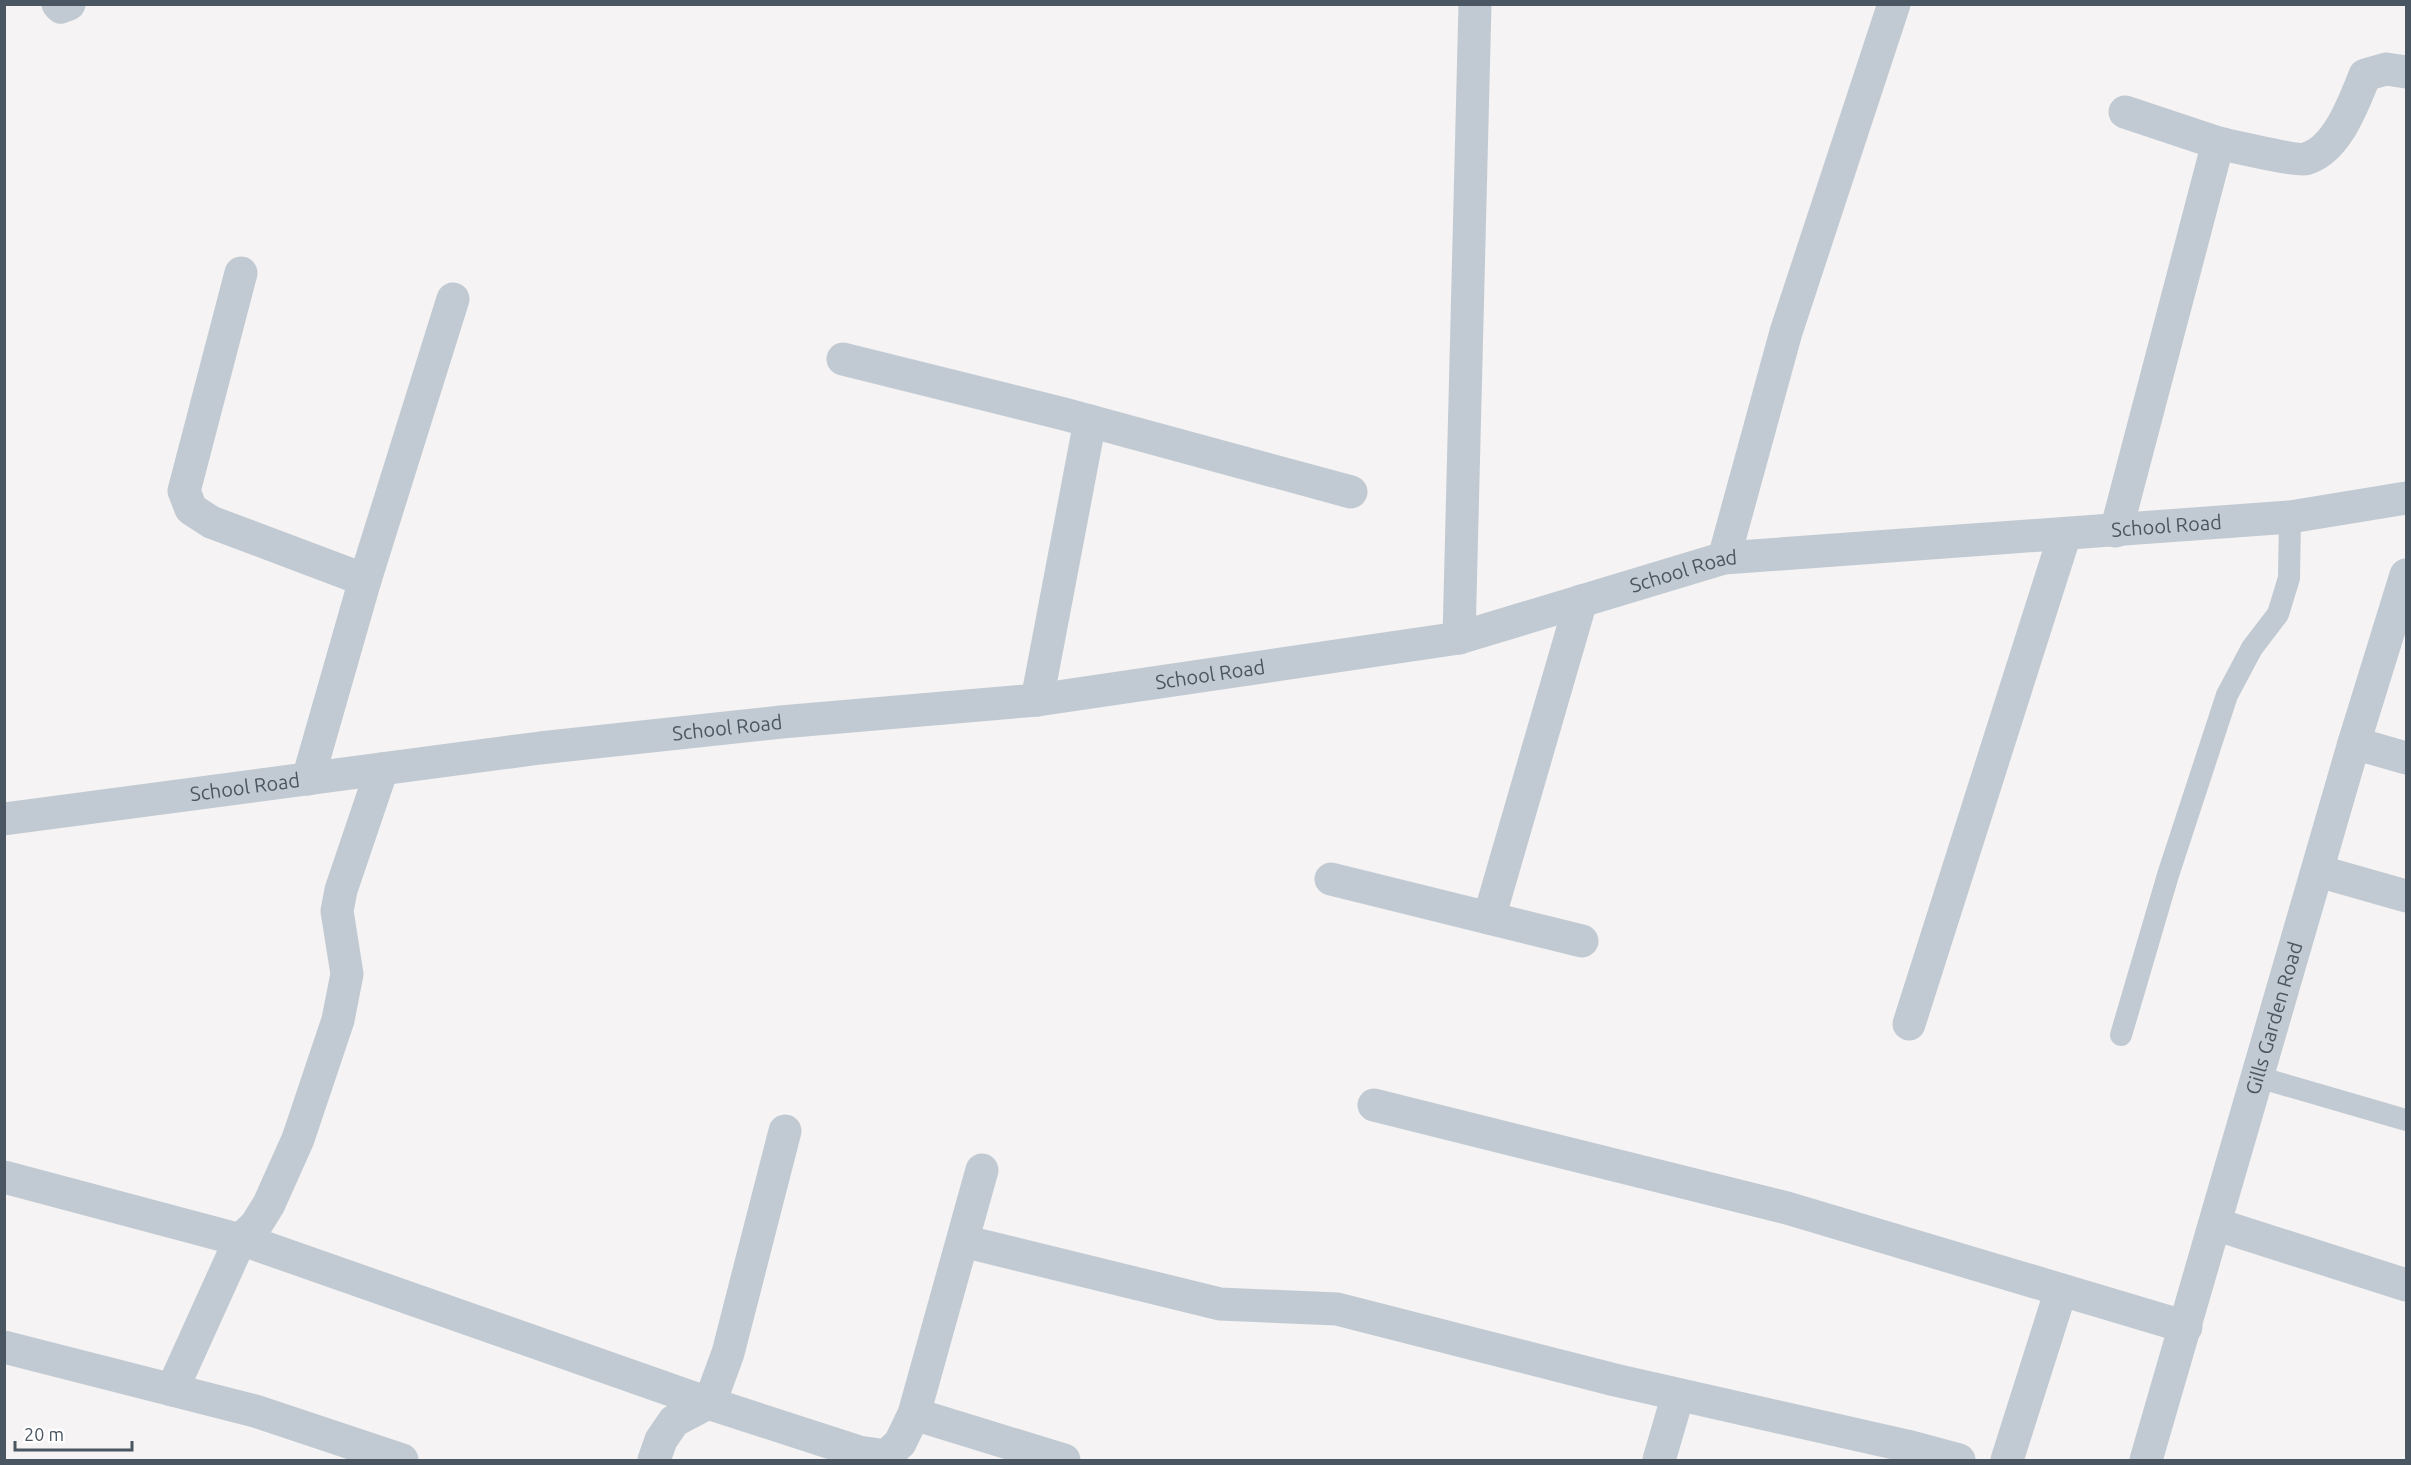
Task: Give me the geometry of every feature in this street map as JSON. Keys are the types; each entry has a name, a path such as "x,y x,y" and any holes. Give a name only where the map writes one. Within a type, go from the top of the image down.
{"street":[{"path":"58,4 61,7 69,4"},
{"path":"1459,638 1475,4"},
{"path":"1724,558 1786,332 1894,4"},
{"path":"2125,112 2218,143 2304,160 2328,147 2351,109 2365,75 2386,69 2406,72"},
{"path":"2116,531 2218,143"},
{"path":"241,273 184,491 191,509 211,522 364,580"},
{"path":"308,779 364,580 453,299"},
{"path":"843,359 1090,421 1351,492"},
{"path":"1037,700 1090,421"},
{"name":"School Road","path":"4,819 540,748 770,723 1037,700 1459,638 1724,558 2290,517 2406,498"},
{"path":"1909,1024 2065,534"},
{"name":"Gills Garden Road","path":"2146,1461 2354,743 2406,575"},
{"path":"1489,918 1581,601"},
{"path":"2354,743 2406,758"},
{"path":"172,1390 240,1240 256,1225 269,1204 298,1139 338,1020 347,974 337,911 341,890 382,769"},
{"path":"2318,871 2406,896"},
{"path":"1331,879 1582,941"},
{"path":"1374,1105 1787,1208 2186,1327"},
{"path":"654,1461 661,1440 675,1421 708,1403 728,1353 784,1131"},
{"path":"4,1177 240,1240 708,1403 859,1452 886,1456 900,1443 914,1414 982,1170"},
{"path":"2215,1224 2406,1285"},
{"path":"963,1240 1221,1304 1336,1309 1678,1395 1907,1446 1959,1461"},
{"path":"2007,1461 2061,1290"},
{"path":"4,1347 255,1411 402,1461"},
{"path":"1659,1461 1678,1395"},
{"path":"914,1414 1064,1461"}],"lane":[{"path":"2121,1035 2168,875 2227,695 2252,648 2278,614 2289,578 2290,517"},
{"path":"2258,1077 2406,1120"}]}
